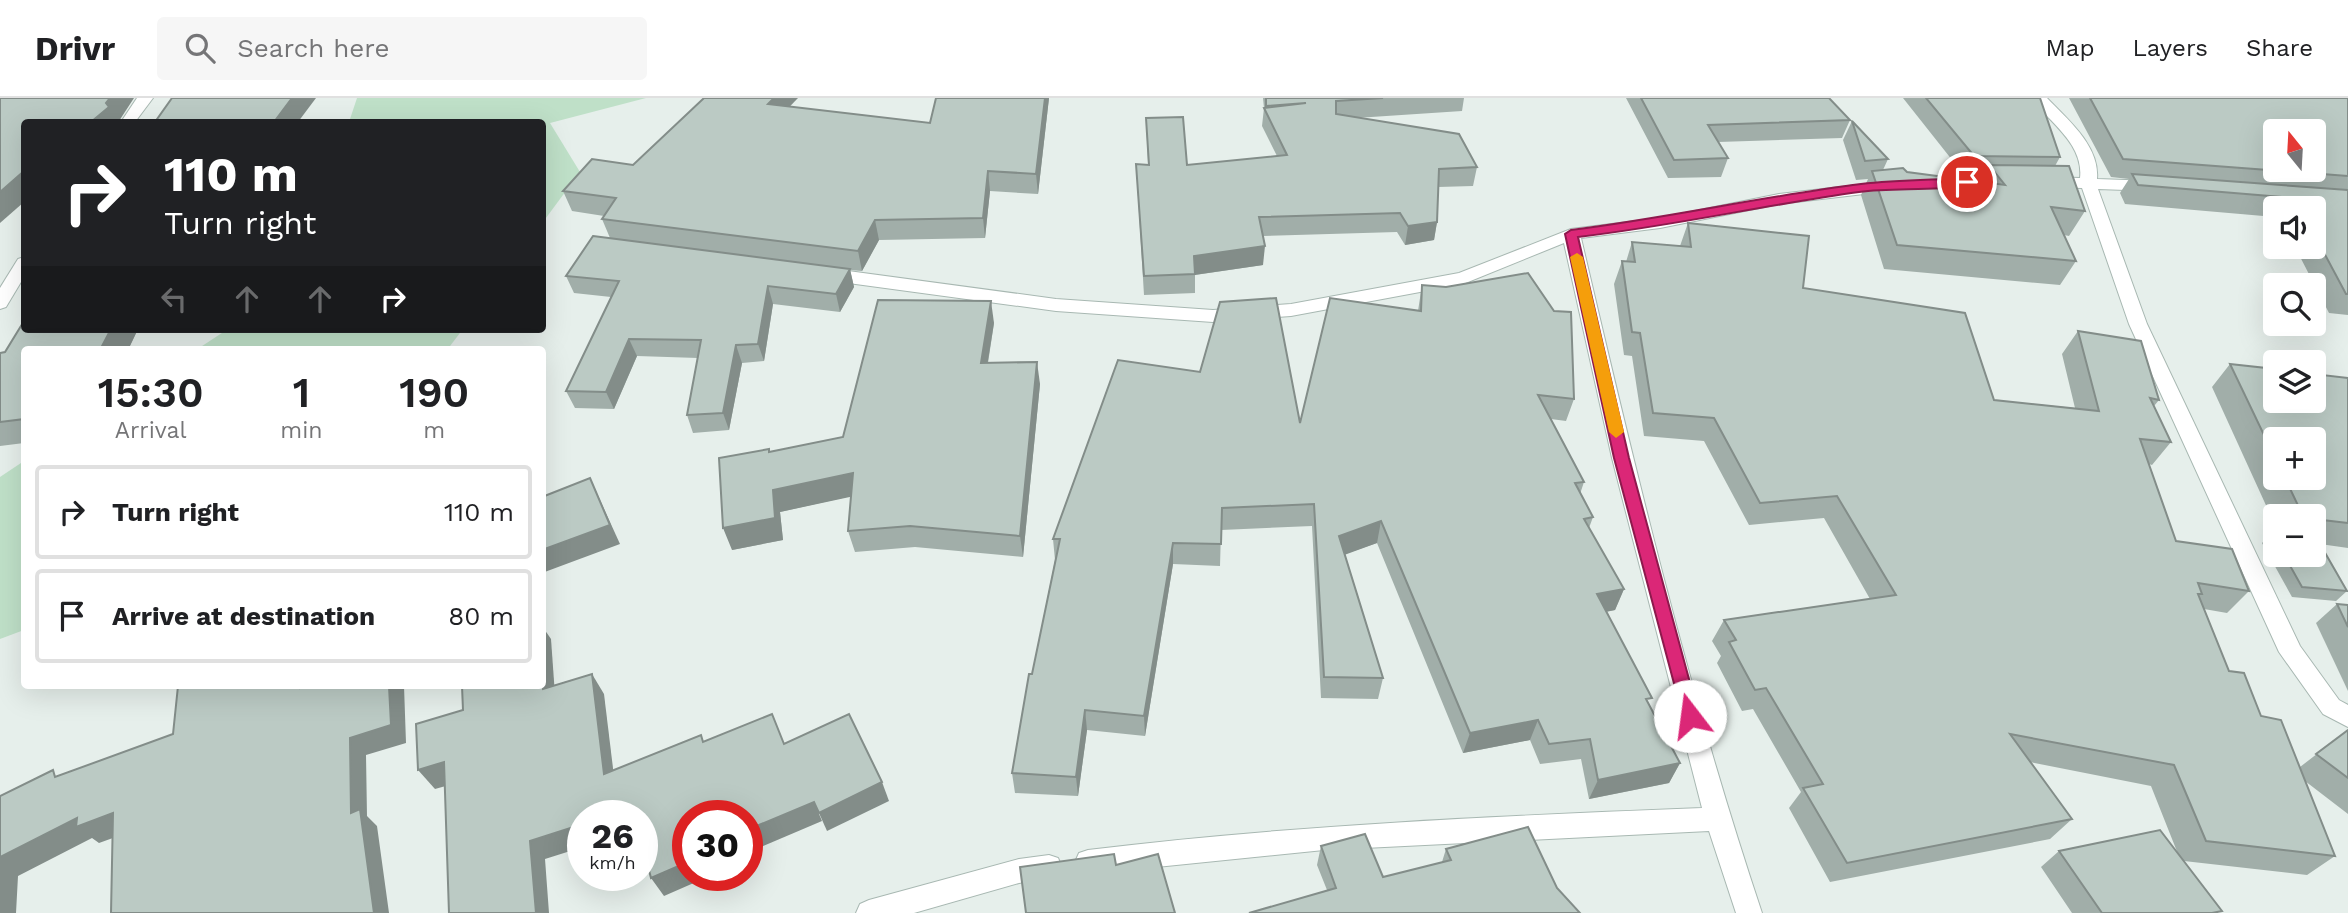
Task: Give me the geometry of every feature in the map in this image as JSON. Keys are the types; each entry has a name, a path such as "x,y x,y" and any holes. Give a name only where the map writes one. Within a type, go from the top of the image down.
{"street":[{"path":"130,119 145,98"},
{"path":"2039,98 2076,138 2090,165 2088,183 2138,324 2291,652 2332,707 2348,717"},
{"path":"2034,182 2176,188"},
{"path":"802,271 1056,305 1213,316 1291,310 1464,278 1571,234 1660,223 1779,199 1864,187 1916,184"},
{"path":"1571,234 1622,458 1718,819 1749,913"},
{"path":"0,303 21,268"},
{"path":"869,913 1019,871 1211,845 1504,827 1718,819"}],"green space":[{"path":"357,98 646,98 550,123 580,172 546,218 546,119 350,119"},
{"path":"222,333 460,333 450,346 202,346"},
{"path":"21,463 21,631 0,639 0,477"}],"building":[{"path":"0,98 110,98 106,103 109,107 95,119 21,119 21,174 0,192"},
{"path":"172,98 292,98 276,119 157,119"},
{"path":"704,98 774,98 768,104 930,123 936,98 1045,98 1036,174 988,171 983,218 875,220 858,251 602,219 616,198 563,191 592,159 633,165"},
{"path":"1266,98 1383,98 1336,101 1336,114 1459,134 1477,167 1439,169 1437,222 1408,226 1400,213 1259,217 1265,246 1194,256 1195,274 1144,276 1136,164 1149,165 1146,118 1183,117 1187,165 1287,155 1264,108 1306,103 1266,106"},
{"path":"1641,98 1829,98 1850,120 1708,125 1728,158 1674,160"},
{"path":"1926,98 2040,98 2060,157 1974,156"},
{"path":"2090,98 2348,98 2348,176 2326,174 2326,119 2263,119 2263,170 2123,159"},
{"path":"1852,121 1888,159 1865,161"},
{"path":"1989,165 2069,166 2085,211 2051,207 2076,261 1897,245 1872,171 1903,168 1907,172 2005,185"},
{"path":"2132,174 2348,190 2348,294 2326,256 2326,196 2270,196 2138,185"},
{"path":"1688,223 1809,236 1803,288 1965,313 1994,400 2099,411 2078,331 2141,341 2159,400 2150,398 2171,442 2140,439 2176,541 2232,549 2249,591 2198,583 2202,594 2198,594 2229,671 2244,673 2261,716 2281,720 2335,856 2206,841 2174,765 2010,734 2072,819 1847,863 1803,788 1823,784 1766,688 1755,690 1729,642 1736,640 1724,620 1896,595 1837,496 1760,503 1714,418 1653,413 1640,333 1632,332 1622,261 1635,262 1632,242 1691,247"},
{"path":"593,236 850,269 836,294 768,286 758,344 736,345 723,413 687,415 701,340 629,339 606,392 566,391 619,281 566,276"},
{"path":"1528,273 1554,311 1571,312 1574,399 1538,395 1584,482 1575,483 1593,517 1584,519 1624,589 1597,594 1652,698 1646,699 1680,763 1598,780 1590,739 1549,744 1538,720 1470,733 1381,521 1339,536 1383,678 1324,677 1314,504 1222,508 1221,544 1173,543 1144,716 1085,710 1076,777 1012,773 1029,674 1032,674 1060,539 1053,539 1118,360 1200,372 1220,302 1276,298 1300,423 1330,298 1421,311 1422,285 1446,287"},
{"path":"878,300 991,301 981,363 1037,362 1020,536 910,526 848,531 853,473 773,490 775,518 723,528 719,458 769,449 769,452 843,437"},
{"path":"21,326 21,333 109,333 102,346 21,346 21,419 0,422 0,353 5,352"},
{"path":"2230,364 2263,368 2263,413 2326,413 2326,375 2348,378 2348,523 2326,520 2326,504 2297,504 2291,490 2326,490 2326,427 2263,427 2263,433"},
{"path":"590,478 610,525 546,549 546,495"},
{"path":"2326,554 2347,591 2302,587 2291,567 2326,567"},
{"path":"2337,604 2348,605 2348,627"},
{"path":"592,674 604,774 701,735 703,742 772,714 784,744 849,714 882,782 819,813 814,802 763,823 763,800 672,800 672,869 658,875 658,800 567,800 567,829 530,841 536,913 449,913 444,762 418,770 416,724 463,710 462,689 546,689"},
{"path":"178,689 389,689 391,725 350,738 351,813 360,809 374,913 111,913 113,813 76,827 77,818 0,857 0,796 53,770 55,777 173,734"},
{"path":"2348,730 2348,778 2316,754"},
{"path":"1528,827 1557,888 1580,913 1249,913 1336,888 1321,846 1365,834 1383,877 1451,860 1446,849"},
{"path":"2160,830 2222,911 2102,913 2059,851"},
{"path":"1114,854 1116,865 1158,854 1175,913 1026,913 1020,867"}],"slow traffic":[{"path":"1577,257 1616,432"}],"route":[{"path":"1690,716 1622,458 1571,234 1660,223 1779,199 1864,187 1967,182"}]}
